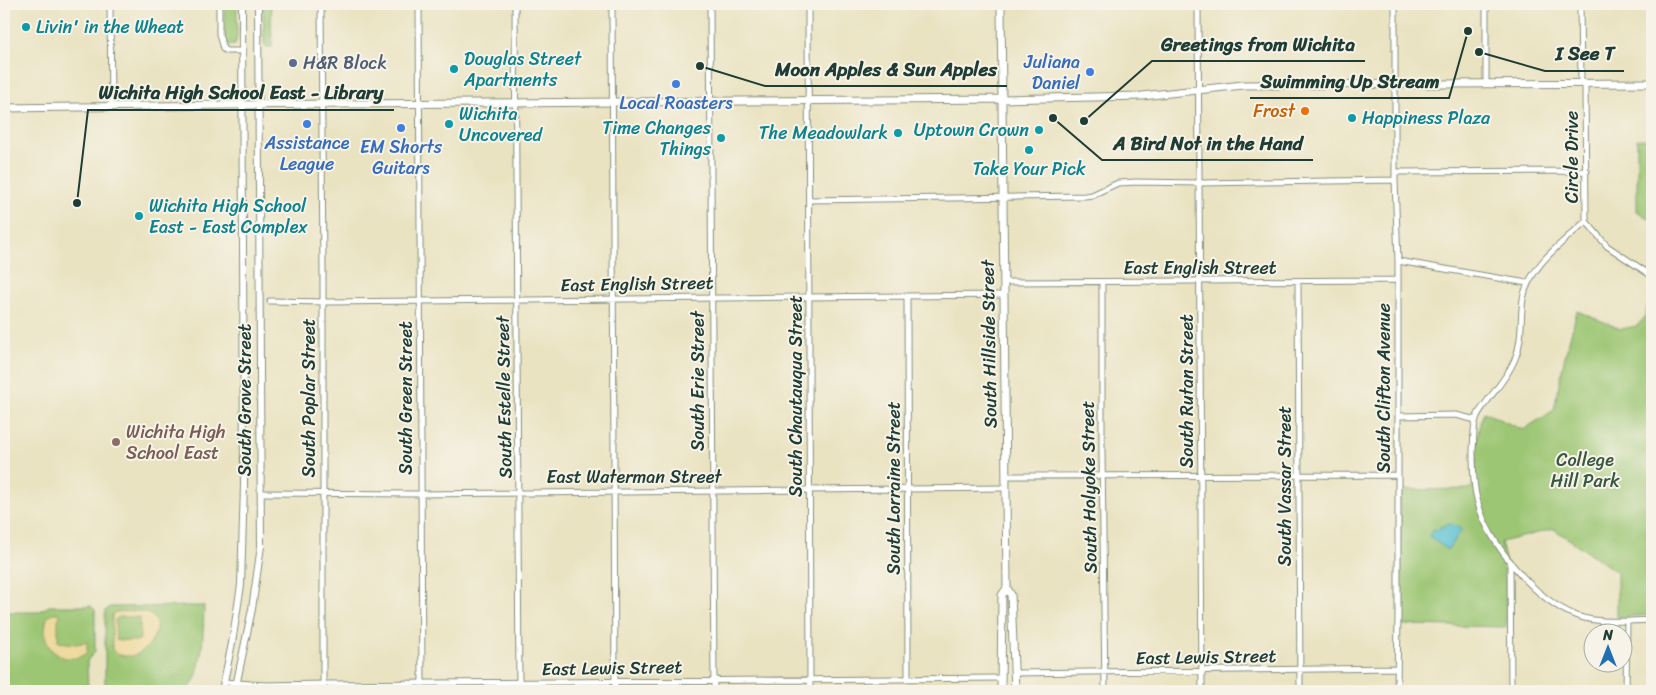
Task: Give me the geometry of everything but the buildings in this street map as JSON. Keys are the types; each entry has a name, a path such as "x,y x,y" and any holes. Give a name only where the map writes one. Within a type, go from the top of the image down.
{"main road":[{"name":"South Hillside Street","path":"1001,4 1007,588 1011,595 1015,691"},
{"path":"4,108 1002,99 1142,96 1243,86 1652,83"},
{"name":"South Hillside Street","path":"1001,691 1002,595 1007,588"}],"street":[{"path":"110,4 111,107"},
{"path":"219,4 220,34 223,48 227,51 242,51"},
{"name":"South Grove Street","path":"222,691 238,608 243,556 242,4"},
{"name":"South Grove Street","path":"235,691 252,609 261,546 258,4"},
{"name":"South Poplar Street","path":"321,4 323,691"},
{"name":"South Green Street","path":"419,4 422,691"},
{"name":"South Estelle Street","path":"515,4 519,691"},
{"path":"612,4 615,691"},
{"name":"South Erie Street","path":"710,4 714,691"},
{"name":"South Chautauqua Street","path":"808,4 810,691"},
{"name":"South Rutan Street","path":"1198,4 1202,691"},
{"name":"South Clifton Avenue","path":"1395,4 1395,172 1398,261 1397,691"},
{"path":"1486,4 1486,83"},
{"name":"Circle Drive","path":"1580,4 1587,171 1586,221 1546,258 1527,283 1516,358 1480,410 1476,420 1473,461 1476,495 1484,518 1496,540 1525,579 1540,593 1565,610 1595,620 1652,620"},
{"path":"1395,172 1587,171"},
{"path":"809,200 1085,196 1092,195 1118,183 1396,180"},
{"path":"1586,221 1606,246 1652,276"},
{"path":"1398,261 1527,283"},
{"name":"East English Street","path":"1004,282 1397,280"},
{"name":"South Vassar Street","path":"1298,281 1300,691"},
{"name":"South Holyoke Street","path":"1102,282 1105,691"},
{"name":"East English Street","path":"270,301 1004,295"},
{"name":"South Lorraine Street","path":"907,296 908,679"},
{"path":"1398,416 1456,415 1476,420"},
{"path":"1006,476 1398,475"},
{"name":"East Waterman Street","path":"261,492 420,494 1006,488"},
{"path":"1510,560 1512,691"},
{"path":"1626,691 1627,621"},
{"name":"East Lewis Street","path":"1015,673 1397,668"},
{"name":"East Lewis Street","path":"223,682 266,685 1001,678"}],"green space":[{"path":"224,4 237,4 237,38 235,45 229,45 225,42"},
{"path":"263,4 271,4 272,47 265,47 264,44"},
{"path":"1637,139 1652,139 1652,221 1637,211"},
{"name":"College Hill Park","path":"1652,288 1652,615 1617,617 1617,572 1554,529 1501,542 1506,563 1506,627 1401,625 1400,490 1469,489 1476,484 1477,438 1484,412 1523,430 1554,410 1564,360 1577,311 1621,329 1637,326 1645,317"},
{"path":"49,606 91,606 95,610 95,651 87,661 88,691 4,691 4,612 38,612"},
{"path":"204,606 200,663 193,684 187,691 105,691 105,611 110,607"}],"sand":[{"path":"135,611 146,613 153,617 156,623 154,638 142,651 134,655 119,655 112,649 112,615 115,612","holes":["119,617 140,617 140,639 137,641 116,640 115,620"]},
{"path":"53,613 59,613 60,615 58,621 59,642 76,644 86,642 87,652 82,656 65,658 50,648 46,639 45,627 47,618"}],"water":[{"path":"1448,524 1462,530 1447,550 1429,536 1433,530 1436,531"}],"place":[{"name":"Livin' in the Wheat","path":"26,27"},
{"name":"Swimming Up Stream","path":"1468,31"},
{"name":"I See T","path":"1479,52"},
{"name":"H&R Block","path":"293,63"},
{"name":"Moon Apples & Sun Apples","path":"700,66"},
{"name":"Douglas Street Apartments","path":"454,69"},
{"name":"Juliana Daniel","path":"1090,72"},
{"name":"Local Roasters","path":"676,84"},
{"name":"Frost","path":"1305,111"},
{"name":"A Bird Not in the Hand","path":"1053,118"},
{"name":"Happiness Plaza","path":"1352,118"},
{"name":"Greetings from Wichita","path":"1084,121"},
{"name":"Assistance League","path":"307,124"},
{"name":"Wichita Uncovered","path":"449,124"},
{"name":"EM Shorts Guitars","path":"401,128"},
{"name":"Uptown Crown","path":"1039,130"},
{"name":"The Meadowlark","path":"898,133"},
{"name":"Time Changes Things","path":"721,138"},
{"name":"Take Your Pick","path":"1029,150"},
{"name":"Wichita High School East - Library","path":"77,203"},
{"name":"Wichita High School East - East Complex","path":"139,216"},
{"name":"Wichita High School East","path":"116,442"}]}
